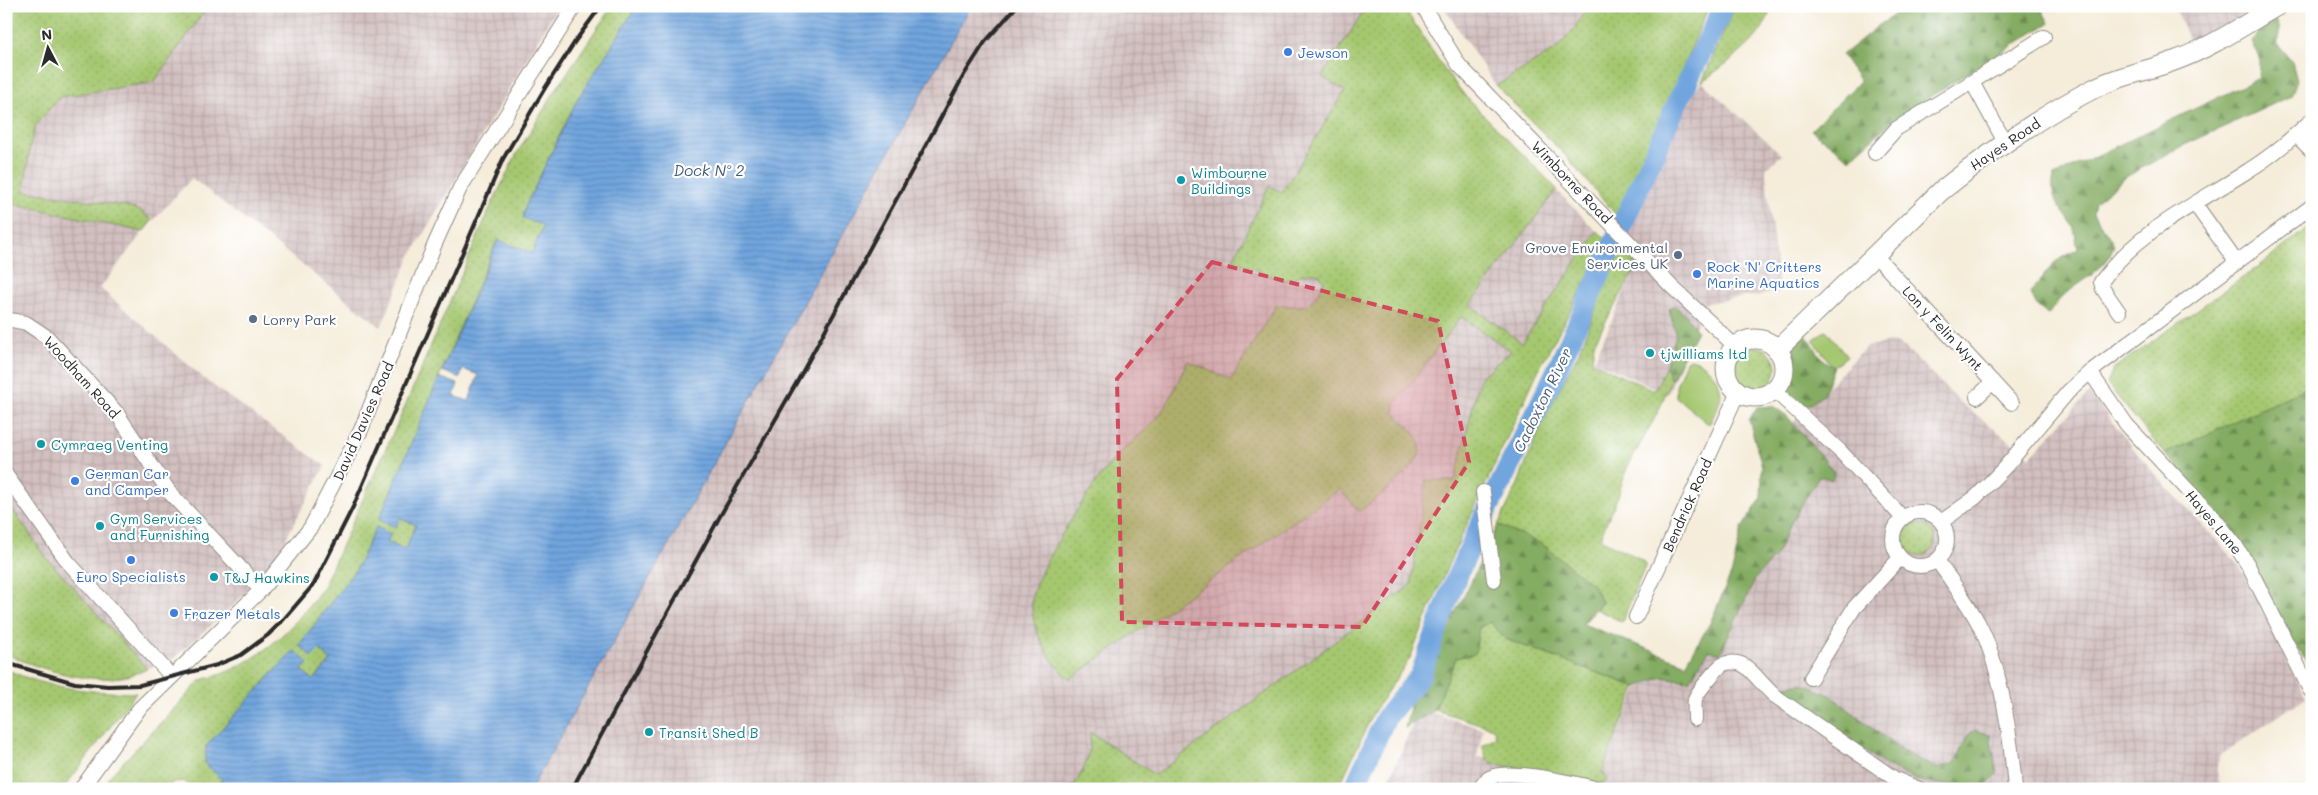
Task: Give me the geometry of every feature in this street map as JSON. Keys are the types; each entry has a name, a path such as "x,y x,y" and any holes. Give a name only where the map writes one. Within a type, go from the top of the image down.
{"street":[{"name":"David Davies Road","path":"81,789 138,709 261,590 311,527 361,430 434,246 466,176 575,6"},
{"name":"Wimborne Road","path":"1423,6 1459,65 1670,285 1735,346"},
{"name":"Hayes Road","path":"1777,350 1941,191 2006,144 2057,109 2096,88 2121,77 2175,61 2197,51 2277,6"},
{"path":"1875,153 1896,129 2044,37"},
{"path":"1972,82 2006,144"},
{"path":"2119,312 2100,282 2111,267 2128,250 2160,225 2250,170 2296,135 2312,120"},
{"path":"2296,135 2312,151"},
{"path":"2195,204 2237,263"},
{"path":"1941,522 1980,493 2006,466 2068,392 2090,372 2312,206"},
{"name":"Lon y Felin Wynt","path":"1874,254 2012,402"},
{"name":"Woodham Road","path":"6,320 26,322 47,337 116,412 170,493 261,590"},
{"path":"1752,339 1762,340 1777,350 1782,358 1784,368 1779,384 1774,390 1760,397 1749,397 1738,392 1730,385 1725,369 1729,354 1735,346 1752,339"},
{"name":"Hayes Lane","path":"2090,372 2127,426 2214,518 2234,543 2248,565 2310,690"},
{"path":"1977,397 1993,382"},
{"path":"1774,390 1841,452 1903,518"},
{"name":"Bendrick Road","path":"1636,617 1738,392"},
{"path":"6,475 68,562 172,677"},
{"path":"1483,492 1494,580"},
{"path":"1927,513 1941,522 1946,532 1947,542 1944,552 1938,560 1922,566 1906,563 1900,558 1894,548 1892,537 1896,526 1903,518 1910,514 1927,513"},
{"path":"1811,678 1854,608 1900,558"},
{"path":"1938,560 1977,620 1989,649 2008,734 2015,789"},
{"path":"1695,719 1695,698 1712,676 1722,665 1733,662 1742,664 1748,668 1761,685 1775,696 1895,780 1920,789"},
{"path":"1480,789 1485,780 1492,776 1505,775 1567,781 1598,789"}],"highlighted area":[{"path":"1212,262 1438,321 1469,462 1362,627 1122,622 1117,379"}],"shaded area":[{"path":"208,6 558,6 410,257 381,327 192,178 143,232 100,288 208,382 325,466 276,557 234,605 172,660 147,669 45,556 6,500 6,163 60,97 154,82"},
{"path":"971,6 1403,6 1444,69 1465,96 1601,236 1425,613 1322,789 531,789"},
{"path":"1443,6 1588,6 1574,29 1557,48 1496,86"},
{"path":"2174,6 2258,6 2238,19 2190,41"},
{"path":"1702,82 1782,155 1766,168 1779,292 1705,303 1668,394 1594,361 1636,265 1620,248 1686,99"},
{"path":"1889,342 1906,348 1960,402 2030,457 2089,393 2145,463 2239,565 2306,697 2221,755 2216,768 2221,789 1385,789 1419,709 1483,729 1477,757 1562,764 1602,772 1647,665 1685,680 1715,639 1791,425 1866,347"}],"green space":[{"path":"6,6 208,6 154,82 60,97 36,125 30,146 24,191 126,206 141,211 152,220 143,232 6,202"},
{"path":"612,6 637,6 577,100 525,207 543,226 532,253 497,240 379,519 396,527 400,518 416,525 405,550 387,542 376,527 356,569 299,645 312,657 319,649 331,660 313,680 302,670 308,663 294,651 206,746 205,763 222,780 215,789 192,789 184,781 173,782 167,789 103,789 109,777 201,680 238,666 255,657 271,645 299,618 323,587 403,411 489,210 516,155 555,91"},
{"path":"1367,6 1403,6 1444,69 1465,96 1557,189 1470,305 1522,343 1597,231 1608,240 1538,371 1449,563 1410,658 1373,713 1338,789 1072,789 1086,762 1090,732 1155,775 1411,585 1426,480 1455,481 1479,381 1482,376 1511,351 1461,317 1395,404 1394,412 1413,432 1420,445 1415,462 1397,482 1359,512 1340,489 1070,679 1054,663 1037,632 1032,610 1032,599 1035,586 1043,569 1080,505 1115,458 1147,429 1162,412 1188,361 1231,380 1277,304 1301,306 1307,304 1316,296 1324,281 1319,274 1313,273 1281,280 1233,260 1269,186 1282,192 1345,91 1322,77"},
{"path":"1588,6 1709,6 1617,216 1565,155 1496,86 1557,48 1574,29"},
{"path":"1735,6 1771,6 1761,30 1753,40 1734,58 1702,82"},
{"path":"1907,6 2040,6 2049,23 1896,118 1850,159 1811,130 1860,81 1842,55"},
{"path":"2276,20 2280,29 2277,44 2292,62 2297,80 2291,96 2180,147 2126,177 2095,202 2093,213 2114,244 2110,253 2099,269 2060,299 2048,315 2038,307 2030,293 2055,262 2078,249 2074,229 2055,200 2053,193 2054,176 2259,78 2260,61 2252,41 2265,26"},
{"path":"2312,224 2312,385 2165,454 2107,384 2114,368 2265,262"},
{"path":"1625,249 1637,266 1594,343 1592,361 1625,378 1655,390 1666,366 1671,380 1658,412 1627,468 1618,496 1600,538 1635,556 1646,564 1622,622 1596,609 1602,602 1498,525 1517,486 1542,423 1580,350 1616,255"},
{"path":"1675,306 1687,316 1697,331 1671,380 1666,366 1676,335 1669,309"},
{"path":"1826,330 1847,356 1833,367 1813,340"},
{"path":"1806,335 1823,360 1834,367 1823,395 1806,407 1790,392 1791,346"},
{"path":"1759,347 1767,350 1773,356 1776,368 1773,380 1767,386 1751,389 1743,386 1737,380 1734,364 1737,356 1743,350"},
{"path":"1689,359 1702,363 1708,368 1720,387 1720,400 1710,423 1707,423 1676,397 1676,386 1686,361"},
{"path":"2312,385 2312,671 2291,638 2233,530 2165,454"},
{"path":"1773,406 1787,416 1834,472 1832,480 1819,476 1788,528 1777,554 1755,579 1720,654 1709,650 1689,681 1662,677 1636,687 1505,639 1490,622 1479,627 1475,654 1456,658 1435,710 1405,728 1413,694 1465,594 1498,525 1542,544 1593,585 1602,602 1583,624 1686,664 1710,623 1732,572 1742,528 1761,499 1762,466 1749,420 1757,407"},
{"path":"6,500 45,556 147,669 113,678 94,678 57,672 6,654"},
{"path":"1919,524 1930,529 1935,540 1930,551 1919,556 1908,551 1903,540 1908,529"},
{"path":"1490,622 1505,639 1636,687 1602,772 1607,779 1602,784 1489,763 1482,746 1496,736 1493,728 1435,710 1449,673 1462,648 1479,628"},
{"path":"6,669 21,676 53,685 103,692 136,693 63,789 10,789 6,782"},
{"path":"1801,683 1830,695 1902,751 1936,768 1954,764 1968,735 1975,730 1990,735 1997,774 1987,784 1973,789 1916,780 1883,764 1788,693 1785,687"}],"water":[{"name":"Dock Nº 2","path":"637,6 971,6 531,789 215,789 222,780 205,763 206,746 294,650 308,663 302,670 313,680 331,661 320,649 312,657 299,645 356,569 376,527 391,534 387,542 405,550 416,525 400,518 396,527 379,520 439,377 458,384 454,396 469,401 478,375 463,369 460,378 442,371 498,240 532,253 543,226 523,218 525,207 577,100"}],"waterway":[{"name":"Cadoxton River","path":"1354,789 1385,719 1420,676 1454,583 1482,521 1555,374 1677,103 1724,6"}],"railway":[{"path":"6,663 75,683 108,686 140,685 217,665 241,655 268,635 284,619 314,584 353,507 503,159 545,88 601,6"},
{"path":"572,789 719,518 798,380 964,75 985,42 1017,6"}],"place":[{"name":"Jewson","path":"1288,52"},
{"name":"Wimbourne Buildings","path":"1181,180"},
{"name":"Grove Environmental Services UK","path":"1678,255"},
{"name":"Rock 'N' Critters Marine Aquatics","path":"1697,274"},
{"name":"Lorry Park","path":"253,319"},
{"name":"tjwilliams ltd","path":"1650,353"},
{"name":"Cymraeg Venting","path":"41,444"},
{"name":"German Car and Camper","path":"75,481"},
{"name":"Gym Services and Furnishing","path":"100,526"},
{"name":"Euro Specialists","path":"131,560"},
{"name":"T&J Hawkins","path":"214,577"},
{"name":"Frazer Metals","path":"174,613"},
{"name":"Transit Shed B","path":"649,732"}]}
